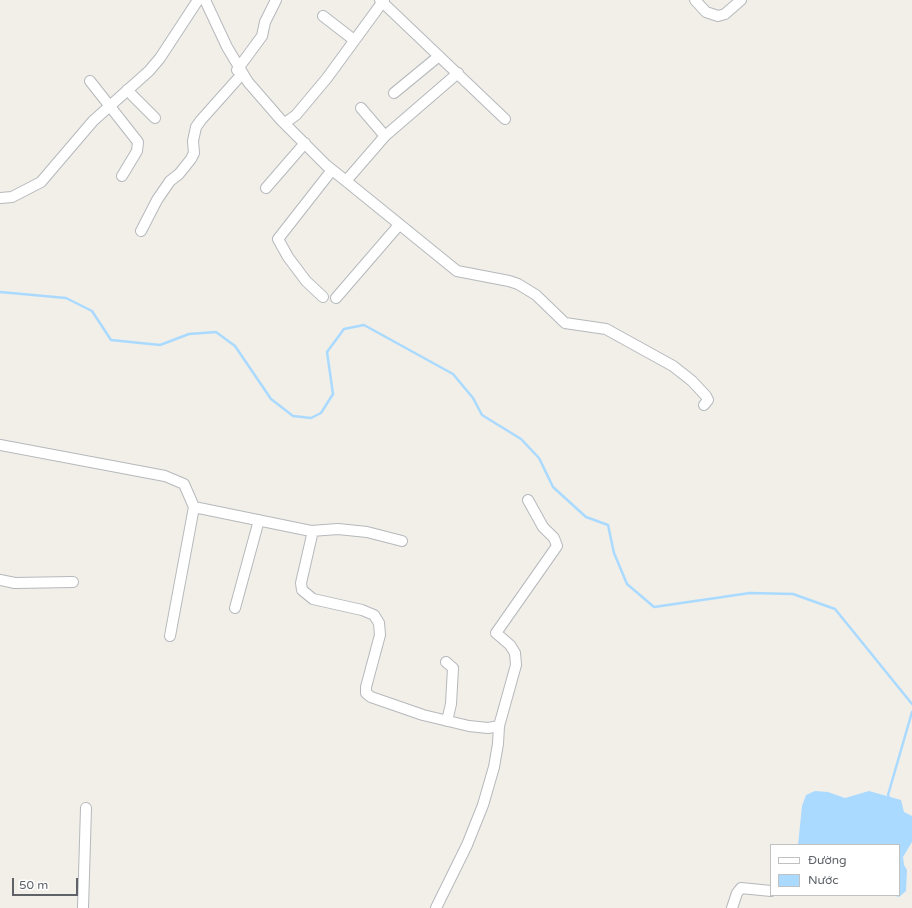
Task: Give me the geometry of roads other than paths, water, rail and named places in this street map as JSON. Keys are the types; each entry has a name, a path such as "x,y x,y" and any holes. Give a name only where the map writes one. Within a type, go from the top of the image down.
{"street":[{"path":"0,198 12,197 41,182 93,121 149,71 160,58 198,0"},
{"path":"205,0 239,71 266,104 332,170 457,271 518,284 536,295 565,323 606,329 673,366 692,381 706,396 708,400 704,405"},
{"path":"141,231 157,200 170,181 179,174 191,159 194,153 193,142 196,128 239,71 262,36 265,22 276,0"},
{"path":"695,0 706,12 718,16 726,14 741,0"},
{"path":"285,123 296,116 382,1 504,119"},
{"path":"323,16 354,40"},
{"path":"394,93 439,56"},
{"path":"346,181 385,136 458,73"},
{"path":"90,81 138,142 137,151 122,176"},
{"path":"127,90 155,118"},
{"path":"361,108 385,136"},
{"path":"266,188 305,143"},
{"path":"323,297 306,281 288,257 278,239 332,170"},
{"path":"336,298 399,224"},
{"path":"0,445 165,476 184,484 194,507 170,636"},
{"path":"436,908 467,845 483,805 494,767 499,726 516,665 515,652 510,645 496,633 557,546 554,538 543,527 528,500"},
{"path":"194,507 311,531 338,529 367,532 402,541"},
{"path":"235,608 259,520"},
{"path":"311,531 312,536 301,583 302,590 312,599 362,610 374,615 379,623 380,635 366,693 378,701 447,721 469,726 488,728 499,726"},
{"path":"0,580 22,583 73,582"},
{"path":"446,662 453,668 451,704 447,721"},
{"path":"82,908 86,808"},
{"path":"732,908 737,893 741,888 770,891"}],"water":[{"path":"815,791 828,792 845,798 869,791 901,800 904,812 912,816 912,842 903,857 904,865 907,870 906,891 899,897 896,896 900,896 900,844 798,844 802,806 806,795"}],"waterway":[{"path":"0,292 66,298 92,311 111,340 160,345 189,334 216,332 235,346 271,399 293,416 311,418 321,413 333,394 327,352 344,329 364,325 453,374 473,398 482,415 521,439 539,458 553,487 586,517 608,525 614,553 627,584 654,607 750,593 793,594 835,609 912,704"},
{"path":"889,798 888,795 912,712"}]}
